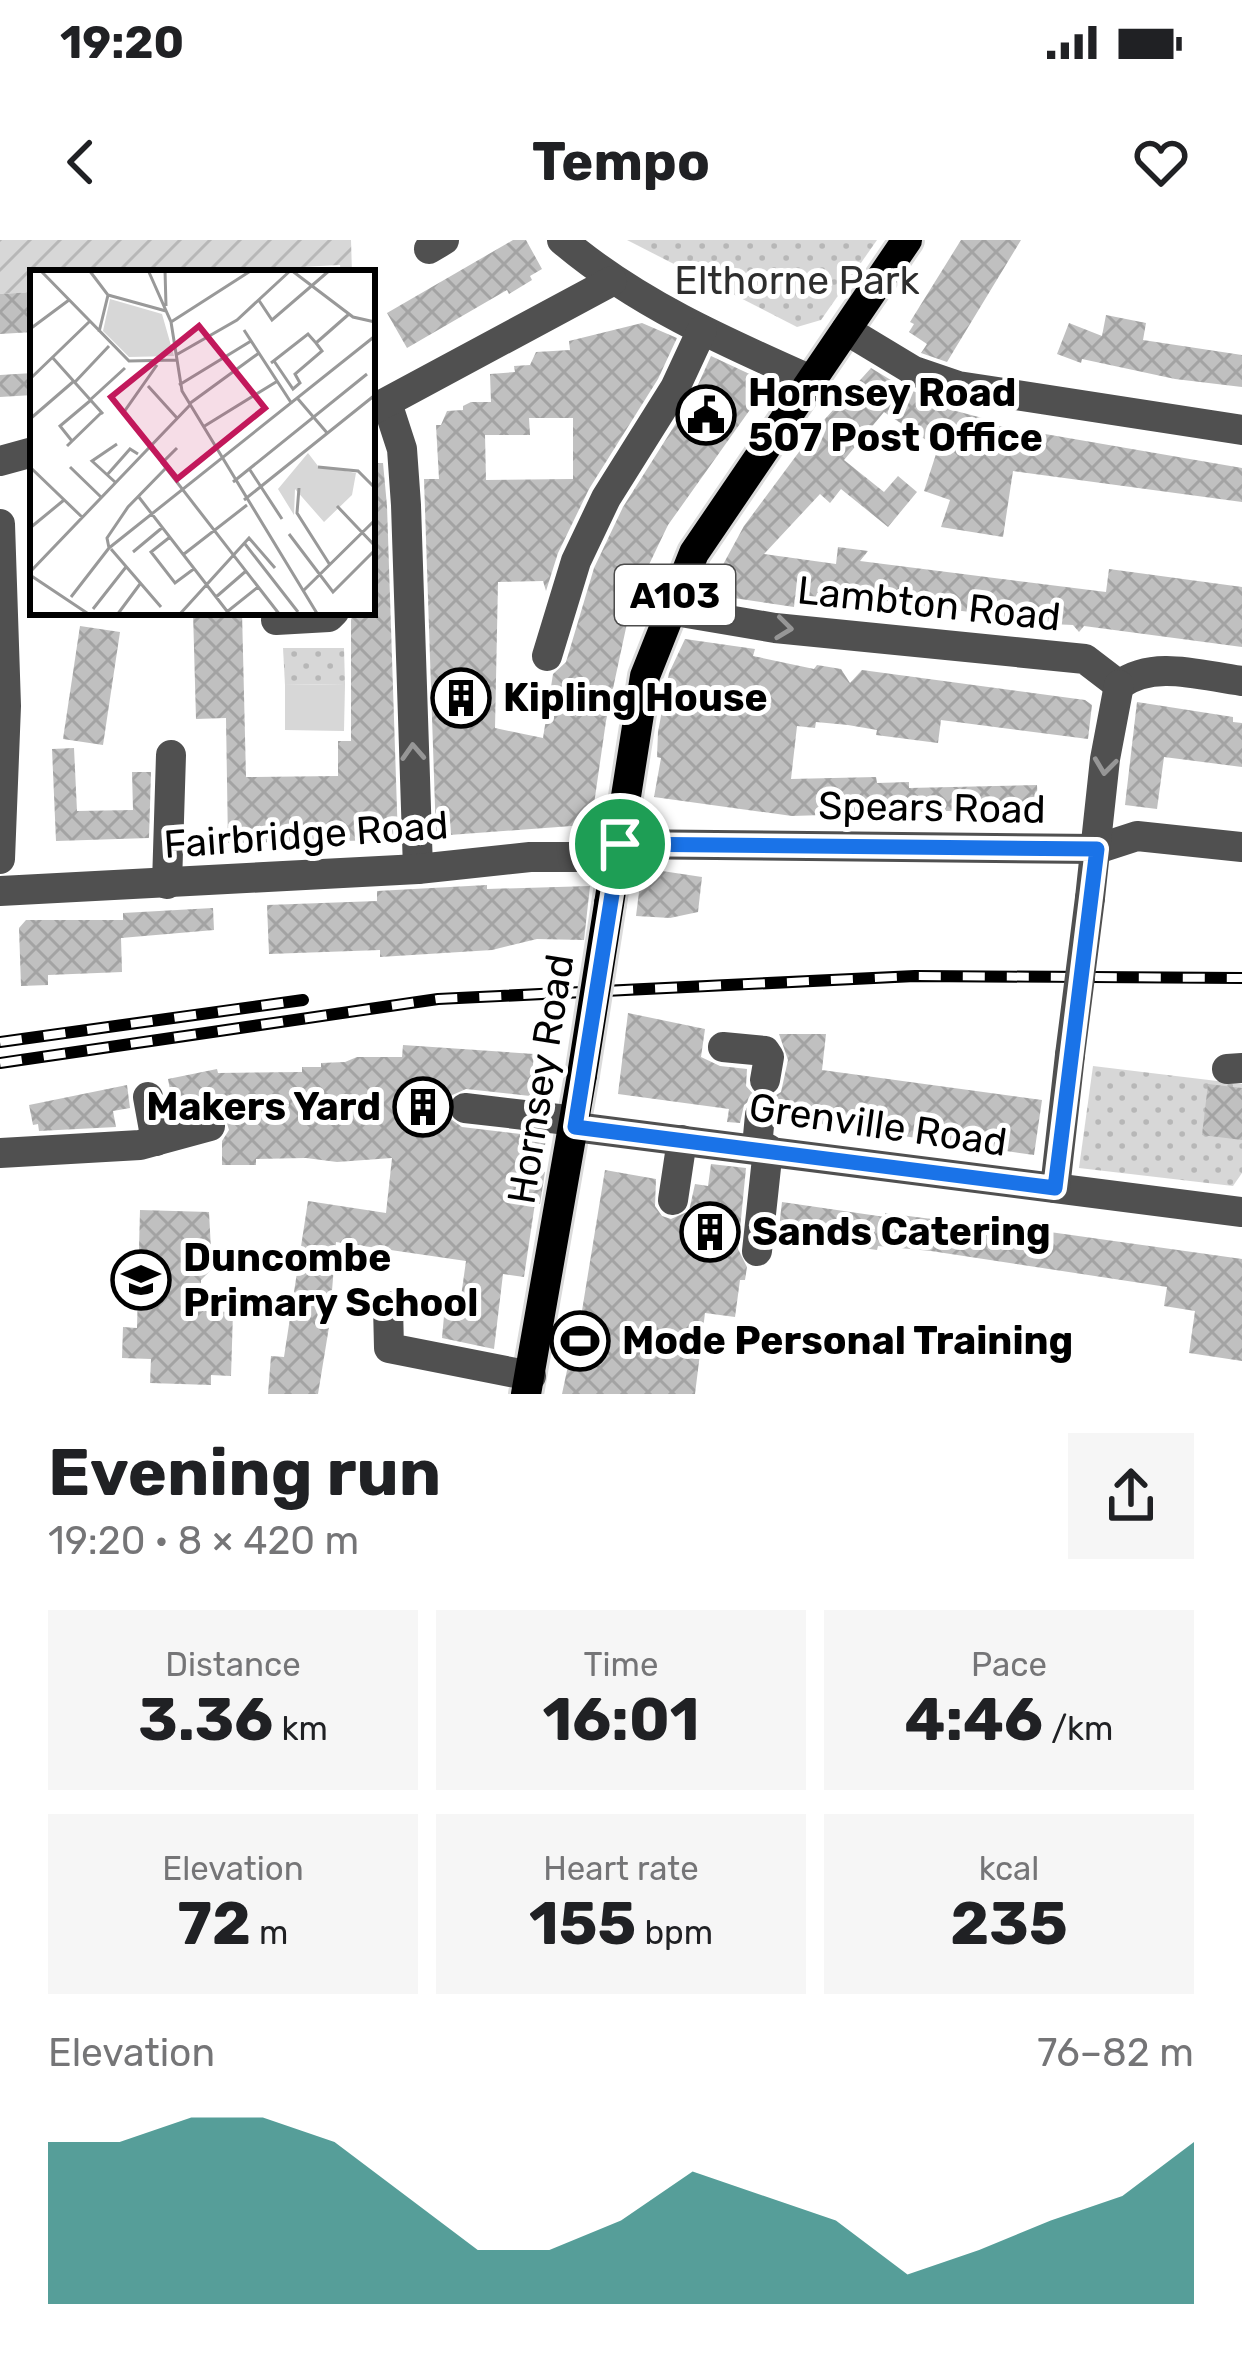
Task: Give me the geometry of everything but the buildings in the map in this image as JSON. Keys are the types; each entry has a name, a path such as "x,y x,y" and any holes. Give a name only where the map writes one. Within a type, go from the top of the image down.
{"main road":[{"name":"A103","path":"847,331 907,240"},
{"name":"Hornsey Road","path":"529,1385 645,676 694,553 847,331"}],"street":[{"path":"562,240 612,281 702,330 813,381"},
{"path":"418,869 402,449 380,407 612,281"},
{"path":"548,656 576,561 606,498 675,388 702,330"},
{"path":"847,331 914,371 958,386 1242,430"},
{"path":"0,524 6,706 0,859"},
{"name":"Lambton Road","path":"669,610 775,628 1085,659 1119,685"},
{"path":"276,620 331,615"},
{"path":"1055,1188 1105,758 1119,685 1132,675 1155,669 1242,681"},
{"path":"167,884 171,755"},
{"name":"Spears Road","path":"618,850 1097,849 1137,836 1242,847"},
{"name":"Fairbridge Road","path":"0,891 418,869 618,850"},
{"path":"723,1047 765,1051 769,1057 765,1080"},
{"path":"148,1096 156,1141"},
{"name":"Grenville Road","path":"465,1108 1242,1212"},
{"path":"758,1250 760,1114"},
{"path":"0,1153 49,1153 156,1141 210,1126"},
{"path":"673,1200 682,1140"},
{"path":"388,1306 389,1348 529,1385"}],"green space":[{"path":"0,240 351,240 352,270 341,270 340,265 262,270 30,270 30,292 0,294"},
{"name":"Elthorne Park","path":"627,240 877,240 821,320 797,327"},
{"path":"283,648 344,648 345,684 285,685"},
{"path":"345,684 344,731 285,730 285,685"},
{"path":"1093,1066 1242,1084 1242,1173 1233,1186 1079,1168"}],"railway":[{"path":"0,1063 438,999 915,976 1242,978"},
{"path":"0,1042 303,1000"}],"place":[{"name":"Hornsey Road 507 Post Office","path":"706,415"},
{"name":"Kipling House","path":"461,698"},
{"name":"Makers Yard","path":"423,1107"},
{"name":"Sands Catering","path":"710,1232"},
{"name":"Duncombe Primary School","path":"141,1280"},
{"name":"Mode Personal Training","path":"580,1341"}],"route":[{"path":"620,844 1097,849 1055,1188 575,1127 620,844"}]}
